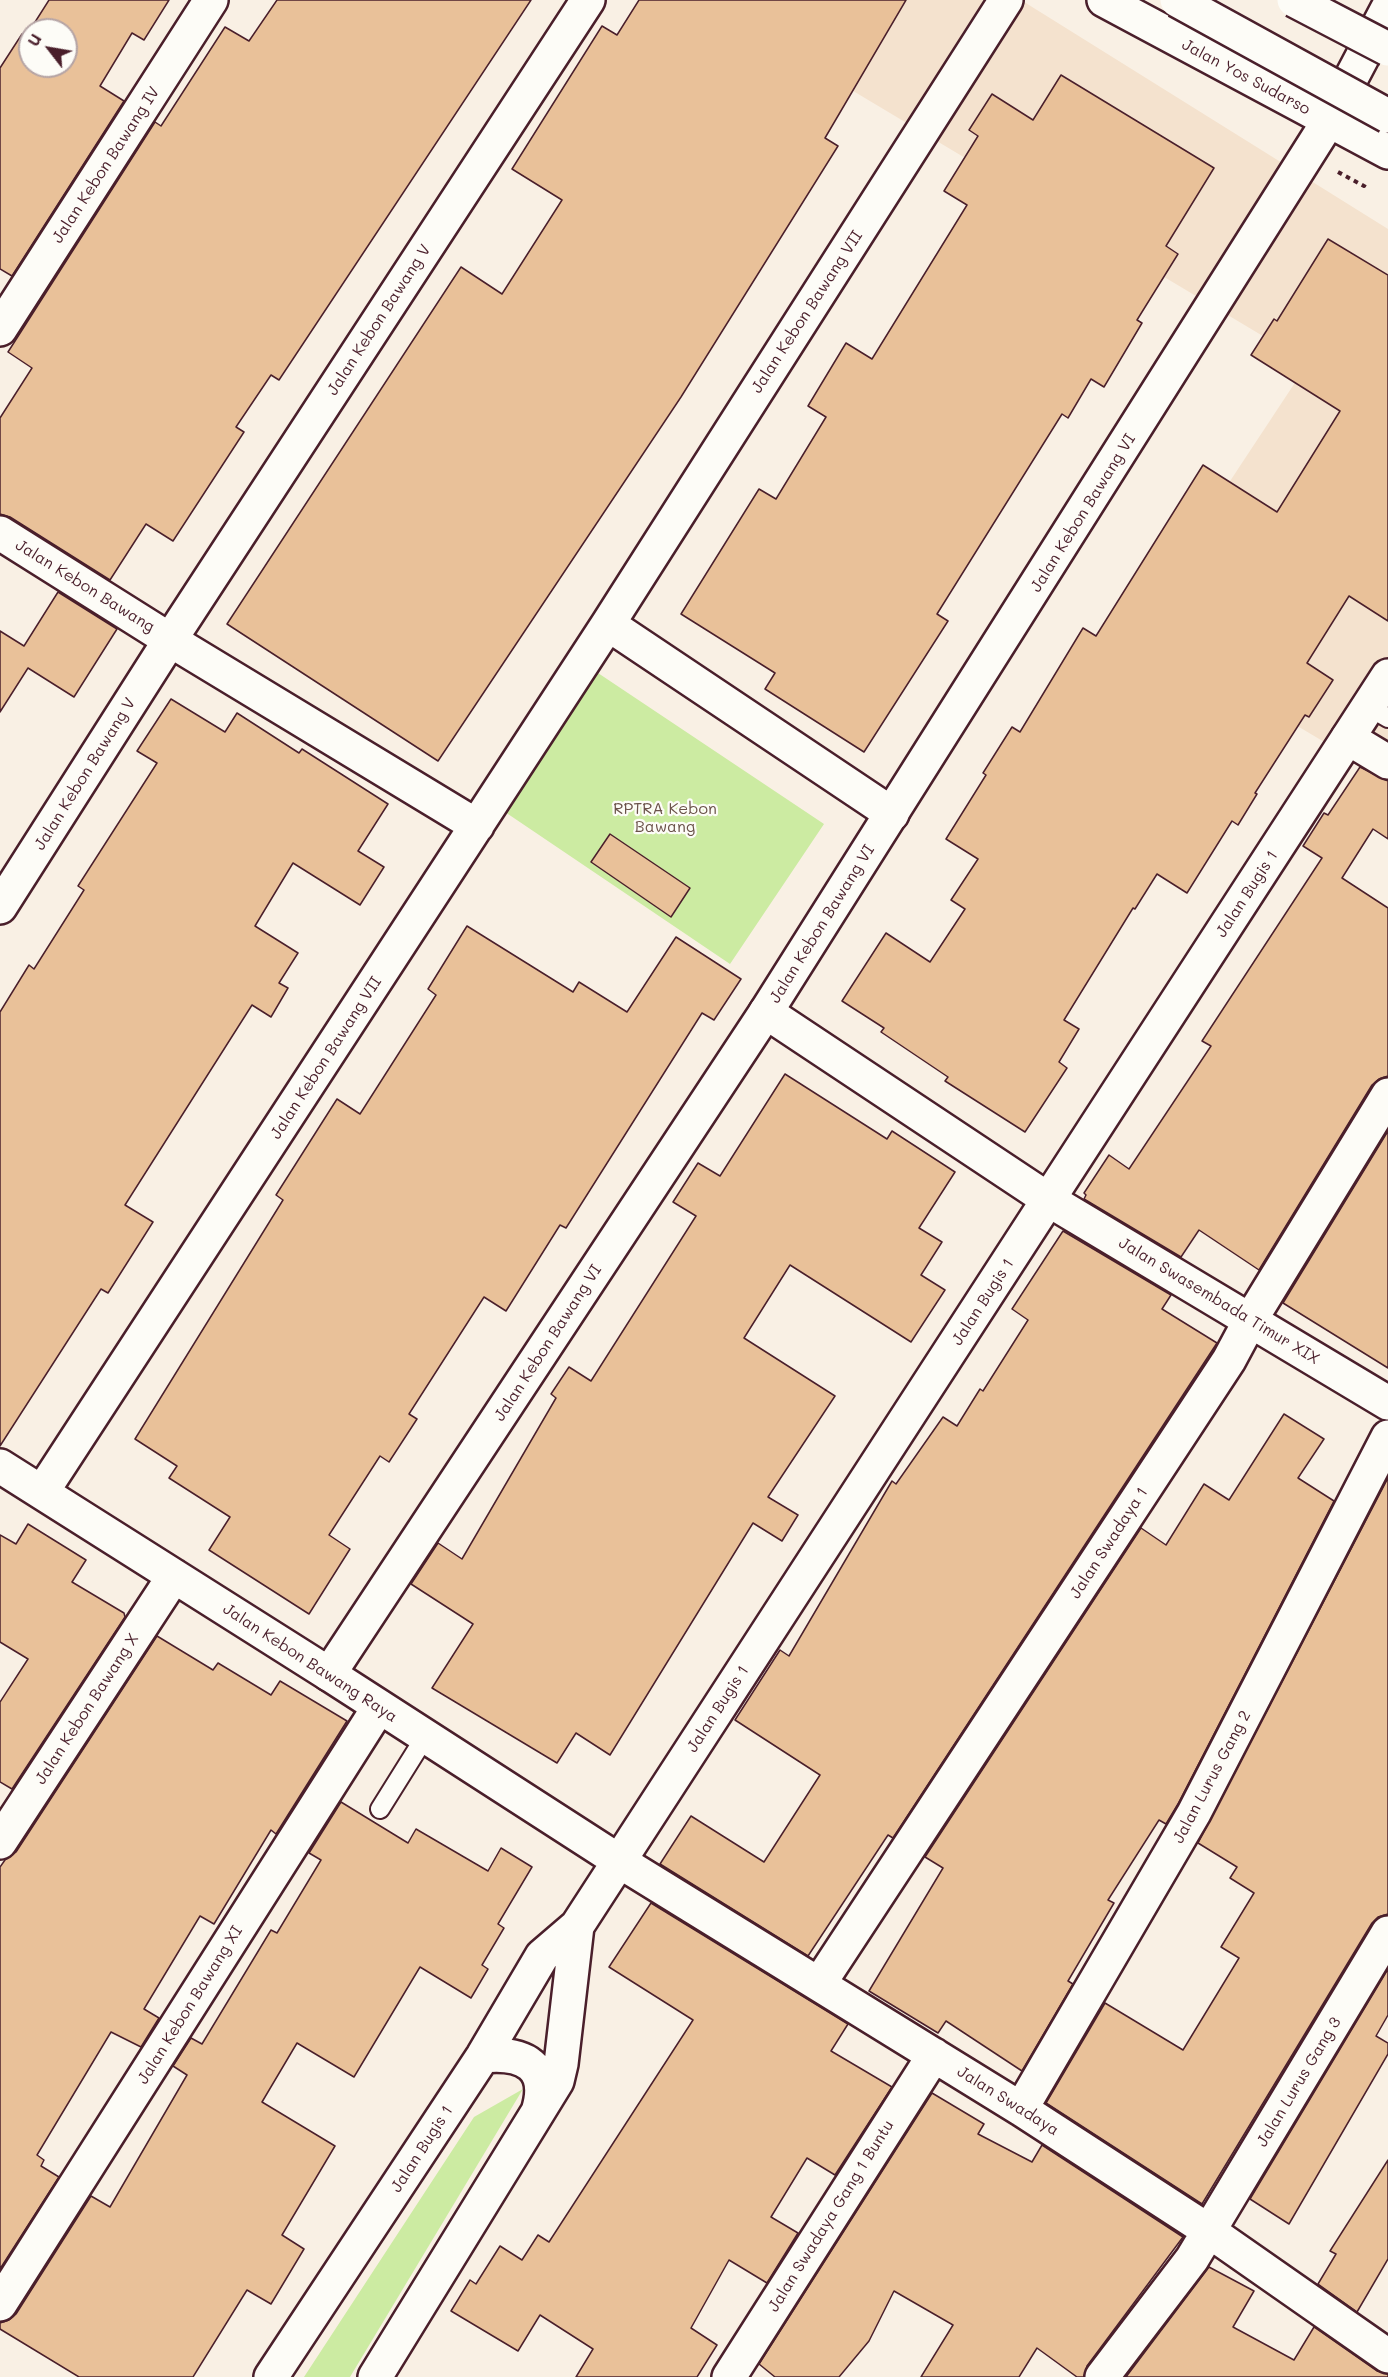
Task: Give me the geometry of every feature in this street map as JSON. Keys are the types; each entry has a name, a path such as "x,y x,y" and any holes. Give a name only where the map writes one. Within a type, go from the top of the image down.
{"main road":[{"name":"Jalan Kebon Bawang IV","path":"0,329 211,0"},
{"name":"Jalan Kebon Bawang V","path":"0,907 170,640 588,0"},
{"name":"Jalan Kebon Bawang VII","path":"42,1492 608,624 1006,0"},
{"path":"1177,0 1388,116"},
{"path":"1117,7 1174,5 1186,0"},
{"path":"1294,0 1388,49"},
{"name":"Jalan Yos Sudarso","path":"1117,7 1328,122 1388,152"},
{"name":"Jalan Kebon Bawang VI","path":"329,1674 766,1012 892,814 1328,122 1388,8"},
{"name":"Jalan Kebon Bawang","path":"0,532 170,640"},
{"path":"608,624 892,814"},
{"path":"170,640 477,826"},
{"name":"Jalan Bugis 1","path":"271,2377 483,2056 542,1956 577,1926 1348,738 1378,712 1388,676"},
{"path":"1348,738 1388,762"},
{"name":"Jalan Kebon Bawang VI","path":"766,1012 1050,1200"},
{"name":"Jalan Swadaya 1","path":"819,1984 1229,1360 1251,1318 1388,1095"},
{"name":"Jalan Swasembada Timur XIX","path":"1050,1200 1251,1318 1388,1403"},
{"name":"Jalan Lurus Gang 2","path":"1022,2109 1194,1813 1388,1437"},
{"name":"Jalan Kebon Bawang Raya","path":"0,1466 329,1674 619,1862"},
{"name":"Jalan Kebon Bawang X","path":"0,1842 174,1576"},
{"name":"Jalan Kebon Bawang XI","path":"0,2304 379,1707"},
{"name":"Jalan Swadaya","path":"619,1862 1022,2109 1209,2231 1388,2356"},
{"name":"Jalan Bugis 1","path":"375,2377 557,2081 577,1926"},
{"name":"Jalan Lurus Gang 3","path":"1102,2377 1192,2259 1388,1933"},
{"path":"483,2056 506,2054 521,2057 534,2067 541,2081 543,2097 538,2112"},
{"name":"Jalan Swadaya Gang 1 Buntu","path":"729,2377 934,2055"}],"lane":[{"path":"380,1809 425,1737"}],"shaded area":[{"path":"701,0 1021,0 1388,229 1388,780 1133,628 1308,363"}],"green space":[{"name":"RPTRA Kebon Bawang","path":"598,673 824,824 730,964 505,812"},
{"path":"523,2089 350,2377 304,2377 474,2117"}],"building":[{"path":"49,0 169,0 144,40 132,33 100,86 124,101 12,276 0,269 0,68 18,40 18,78 78,78 78,18 38,18"},
{"path":"277,0 531,0 279,380 271,375 236,427 244,432 173,541 146,524 110,580 10,517 0,514 0,418 32,368 8,352 155,122 161,126 225,27 249,41"},
{"path":"639,0 906,0 825,138 838,146 681,397 438,761 227,624 461,267 502,294 562,200 512,169 602,26 617,35"},
{"path":"1061,75 1214,168 1166,246 1178,254 1137,320 1142,323 1104,387 1091,379 1068,418 1062,414 937,614 948,621 864,752 765,689 775,673 681,614 759,489 776,499 826,417 808,406 846,343 872,359 967,205 944,191 978,136 969,130 992,94 1033,120"},
{"path":"1328,239 1388,275 1388,621 1349,596 1307,663 1333,680 1309,717 1305,715 1255,793 1257,794 1238,825 1232,821 1187,893 1157,874 1135,909 1133,908 1064,1020 1079,1029 1059,1062 1067,1068 1025,1132 945,1081 948,1077 881,1032 884,1028 842,1001 886,933 930,962 965,909 951,900 978,859 946,839 986,775 983,773 1012,727 1020,732 1083,628 1096,636 1203,465 1277,512 1340,411 1251,355 1274,319 1277,321"},
{"path":"58,592 117,629 74,697 28,668 0,712 0,631 24,646"},
{"path":"171,699 225,732 237,713 299,753 302,749 388,804 358,851 384,867 360,905 293,863 255,926 298,953 279,983 288,988 271,1017 252,1005 125,1205 153,1222 108,1293 101,1289 0,1446 0,1012 29,965 34,969 84,890 78,886 157,763 137,751"},
{"path":"1360,767 1388,781 1388,839 1373,829 1342,878 1388,908 1388,1076 1372,1085 1259,1270 1199,1230 1181,1257 1084,1199 1086,1195 1084,1193 1109,1155 1129,1169 1211,1046 1202,1041 1322,858 1303,846 1324,813 1328,815"},
{"path":"610,834 690,888 671,917 591,862"},
{"path":"467,926 573,992 579,982 627,1012 676,937 741,979 714,1020 702,1013 566,1228 560,1225 506,1311 484,1297 409,1414 417,1419 389,1462 380,1456 329,1535 350,1549 309,1614 209,1550 230,1517 169,1478 177,1466 135,1439 283,1200 276,1195 337,1099 360,1114 436,995 428,989"},
{"path":"785,1074 887,1139 892,1131 955,1172 919,1228 942,1242 921,1275 945,1290 911,1342 790,1265 744,1338 835,1396 768,1497 798,1515 782,1541 753,1523 610,1755 576,1733 557,1763 432,1688 473,1624 411,1584 438,1543 462,1559 556,1398 551,1394 569,1367 591,1381 696,1216 673,1202 698,1163 720,1176"},
{"path":"1388,1131 1388,1368 1283,1303"},
{"path":"1063,1231 1171,1295 1162,1309 1217,1343 893,1838 888,1835 808,1956 660,1864 691,1816 764,1862 820,1775 735,1720 780,1650 789,1656 892,1481 896,1484 943,1417 957,1426 980,1389 983,1391 1028,1320 1012,1309"},
{"path":"1284,1414 1324,1439 1298,1478 1334,1501 1178,1804 1166,1824 1159,1820 1108,1900 1114,1903 1068,1981 1073,1984 1022,2071 946,2021 938,2033 869,1991 943,1868 925,1857 1141,1528 1166,1545 1204,1484 1229,1500"},
{"path":"1388,1478 1388,1914 1378,1917 1372,1923 1202,2204 1046,2103 1105,2003 1183,2050 1239,1958 1221,1947 1254,1893 1230,1878 1237,1867 1198,1843"},
{"path":"28,1524 86,1560 72,1582 124,1613 125,1617 12,1789 0,1782 0,1702 28,1659 0,1642 0,1535 16,1544"},
{"path":"157,1636 213,1670 218,1663 271,1695 280,1681 347,1721 276,1834 271,1830 214,1924 200,1916 144,2009 159,2018 141,2047 111,2032 37,2155 44,2160 41,2166 59,2177 0,2269 0,1867 16,1852"},
{"path":"341,1802 408,1843 416,1829 488,1871 501,1848 532,1867 498,1924 504,1928 482,1965 488,1969 471,1998 420,1967 354,2077 297,2043 262,2102 335,2146 282,2235 304,2249 271,2304 247,2290 193,2377 79,2377 0,2329 0,2323 16,2314 91,2196 110,2207 187,2075 173,2066 191,2038 202,2044 271,1930 277,1933 321,1860 309,1853"},
{"path":"651,1903 848,2024 831,2051 892,2087 835,2175 807,2158 771,2217 798,2233 767,2283 729,2260 691,2328 717,2345 697,2377 576,2377 593,2349 540,2315 518,2351 451,2311 470,2280 476,2284 500,2246 522,2260 538,2235 549,2242 693,2020 609,1967"},
{"path":"1388,1969 1388,2015 1376,2036 1388,2043 1388,2054 1289,2224 1250,2199"},
{"path":"932,2093 984,2124 978,2134 1032,2162 1042,2145 1183,2237 1087,2366 1084,2377 1077,2377 1037,2348 1019,2377 921,2377 953,2325 894,2291 869,2341 839,2377 775,2377 759,2364"},
{"path":"1388,2160 1388,2259 1357,2312 1318,2284 1336,2254 1330,2251"},
{"path":"1209,2267 1254,2291 1233,2327 1294,2360 1314,2327 1377,2371 1388,2374 1388,2377 1126,2377"}]}
